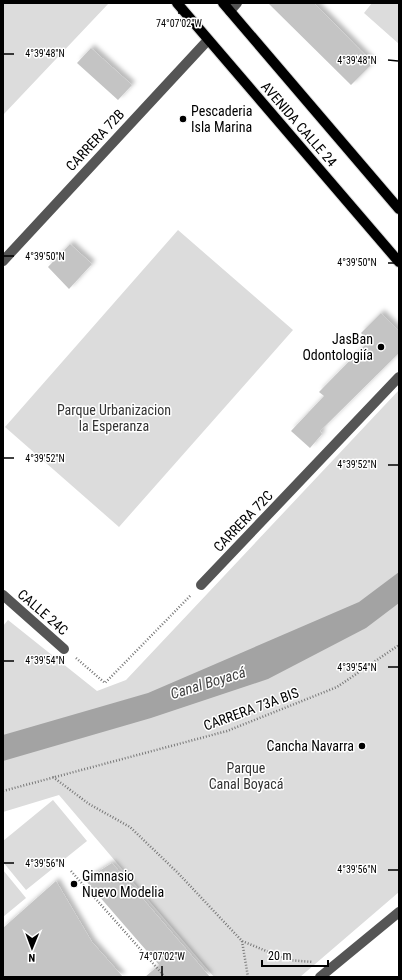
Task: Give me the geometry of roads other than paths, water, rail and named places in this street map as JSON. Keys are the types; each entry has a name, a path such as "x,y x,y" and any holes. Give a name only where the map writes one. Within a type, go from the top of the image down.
{"main road":[{"name":"AVENIDA CALLE 24","path":"177,3 399,262"},
{"name":"AVENIDA CALLE 24","path":"227,7 399,209"}],"street":[{"path":"227,7 237,3"},
{"name":"CARRERA 72B","path":"3,261 208,40"},
{"name":"CARRERA 72C","path":"201,585 399,377"},
{"name":"CALLE 24C","path":"3,595 64,649"},
{"path":"320,977 399,912"}],"water":[{"name":"Canal Boyacá","path":"399,572 399,603 366,628 268,679 151,718 3,761 3,735 148,693 359,602"}],"place":[{"name":"Pescaderia Isla Marina","path":"183,119"},
{"name":"JasBan Odontologiía","path":"381,347"},
{"name":"Cancha Navarra","path":"362,746"},
{"name":"Gimnasio Nuevo Modelia","path":"74,884"}],"park label":[{"name":"Parque Urbanizacion la Esperanza","path":"114,418"},
{"name":"Parque Canal Boyacá","path":"246,776"}]}
